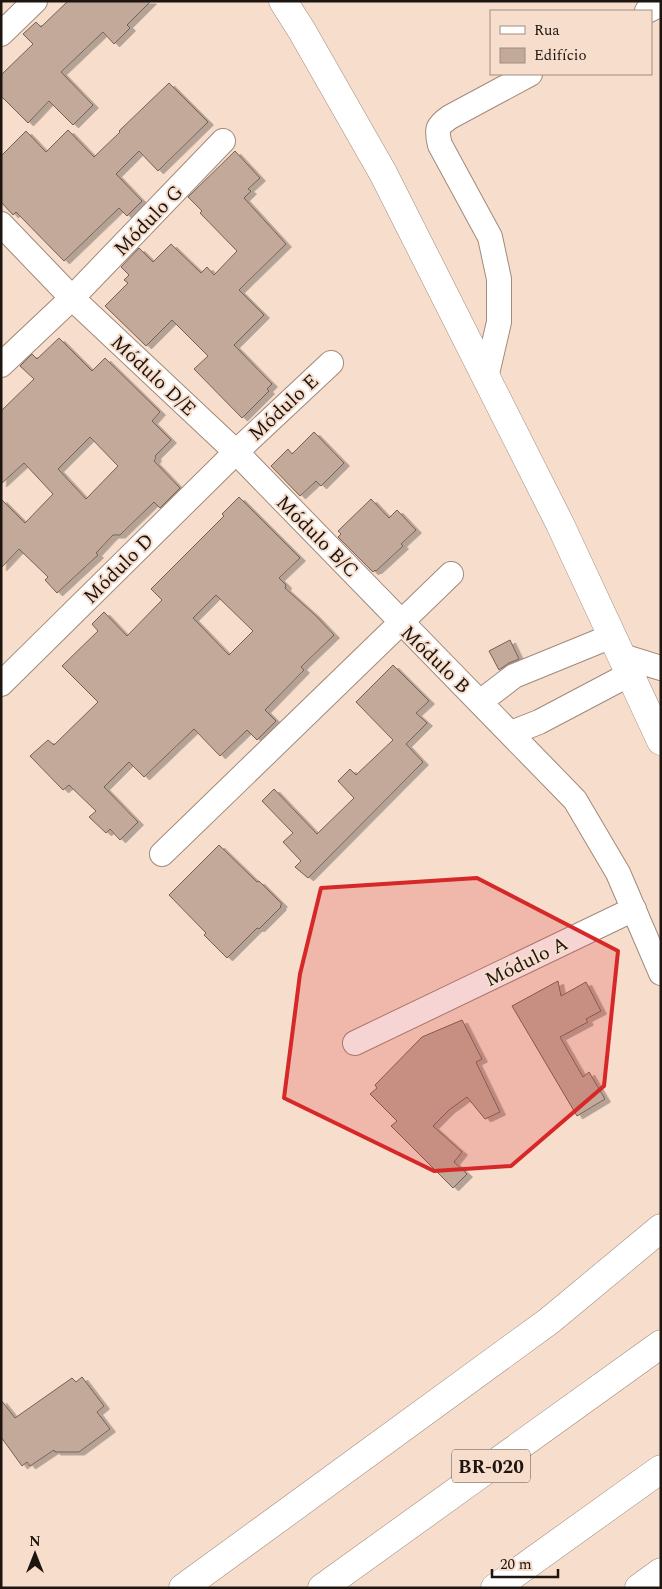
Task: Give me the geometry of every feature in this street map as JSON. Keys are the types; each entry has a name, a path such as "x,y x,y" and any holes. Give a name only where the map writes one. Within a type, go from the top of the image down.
{"main road":[{"path":"283,1 383,174 560,524 661,741"},
{"path":"184,1588 549,1321 661,1228"},
{"name":"BR-020","path":"322,1588 661,1344"},
{"path":"495,1588 661,1469"},
{"path":"638,1588 661,1572"}],"street":[{"path":"1,34 36,1"},
{"path":"649,10 661,4"},
{"path":"486,378 499,322 499,278 490,237 440,145 437,133 440,124 450,117 528,75"},
{"name":"Módulo G","path":"1,365 72,298 223,141"},
{"name":"Módulo D/E","path":"1,224 72,298 236,452"},
{"name":"Módulo E","path":"236,452 331,363"},
{"name":"Módulo B/C","path":"236,452 401,620"},
{"name":"Módulo D","path":"1,684 236,452"},
{"path":"401,620 450,574"},
{"name":"Módulo B","path":"162,854 401,620 575,800 618,873 634,909"},
{"path":"511,733 539,722 621,656"},
{"path":"480,702 514,676 621,656 661,668"},
{"path":"634,909 661,973"},
{"name":"Módulo A","path":"355,1043 634,909"}],"highlighted area":[{"path":"477,878 618,951 604,1086 511,1166 434,1171 284,1098 300,974 321,888"}],"building":[{"path":"68,1 151,1 127,25 130,28 114,44 103,32 61,72 93,105 73,125 49,101 28,123 1,96 1,75 33,44 23,34 36,22 41,27"},
{"path":"169,83 208,122 158,171 139,151 116,174 142,201 127,216 119,208 64,261 16,212 13,215 1,202 1,156 26,131 46,152 68,130 94,157"},
{"path":"235,151 260,178 248,189 251,191 244,198 286,244 239,290 264,315 234,345 272,384 267,389 269,391 242,418 194,369 208,356 172,320 146,346 105,306 128,283 124,280 129,275 121,267 139,248 153,262 171,244 201,273 207,267 214,275 237,251 200,213 202,211 188,197"},
{"path":"59,338 92,371 105,358 160,412 152,421 171,440 155,456 154,461 180,488 160,508 154,502 120,535 113,535 96,553 98,555 57,593 45,580 48,577 19,549 1,568 1,499 25,523 53,494 24,463 1,484 1,411 34,379 20,366 32,354 37,359","holes":["90,437 118,466 86,499 58,469"]},
{"path":"314,432 344,463 321,486 316,481 300,496 271,466 288,449 292,454"},
{"path":"239,497 300,558 279,578 286,585 285,588 334,635 301,667 304,670 265,710 276,721 257,740 247,730 220,756 194,729 144,777 129,762 104,787 138,822 120,840 110,829 106,833 89,817 96,811 69,785 63,790 30,756 48,740 54,745 98,702 62,666 98,631 92,624 104,612 127,636 162,600 151,589 224,516 222,514","holes":["216,595 253,631 229,655 193,618"]},
{"path":"371,499 389,518 397,510 416,530 401,544 403,546 373,572 338,537 341,534 338,531"},
{"path":"510,640 519,659 499,670 489,651"},
{"path":"393,665 429,701 416,713 427,723 406,744 423,762 308,878 295,867 301,861 283,842 293,833 262,801 274,789 317,834 354,798 338,781 350,769 356,775 393,740 356,702"},
{"path":"219,845 282,904 259,929 257,928 227,958 169,895"},
{"path":"558,981 561,996 586,982 601,1011 586,1019 588,1022 560,1037 583,1077 589,1072 605,1099 577,1116 512,1006"},
{"path":"462,1020 482,1059 476,1062 500,1112 485,1119 467,1097 449,1110 433,1126 462,1152 454,1162 467,1174 453,1188 391,1126 397,1121 370,1094 377,1088 375,1085 422,1037"},
{"path":"82,1377 104,1406 97,1412 110,1429 79,1452 55,1452 54,1450 30,1466 27,1462 22,1466 1,1437 1,1400 15,1418 72,1378 76,1382"}]}
